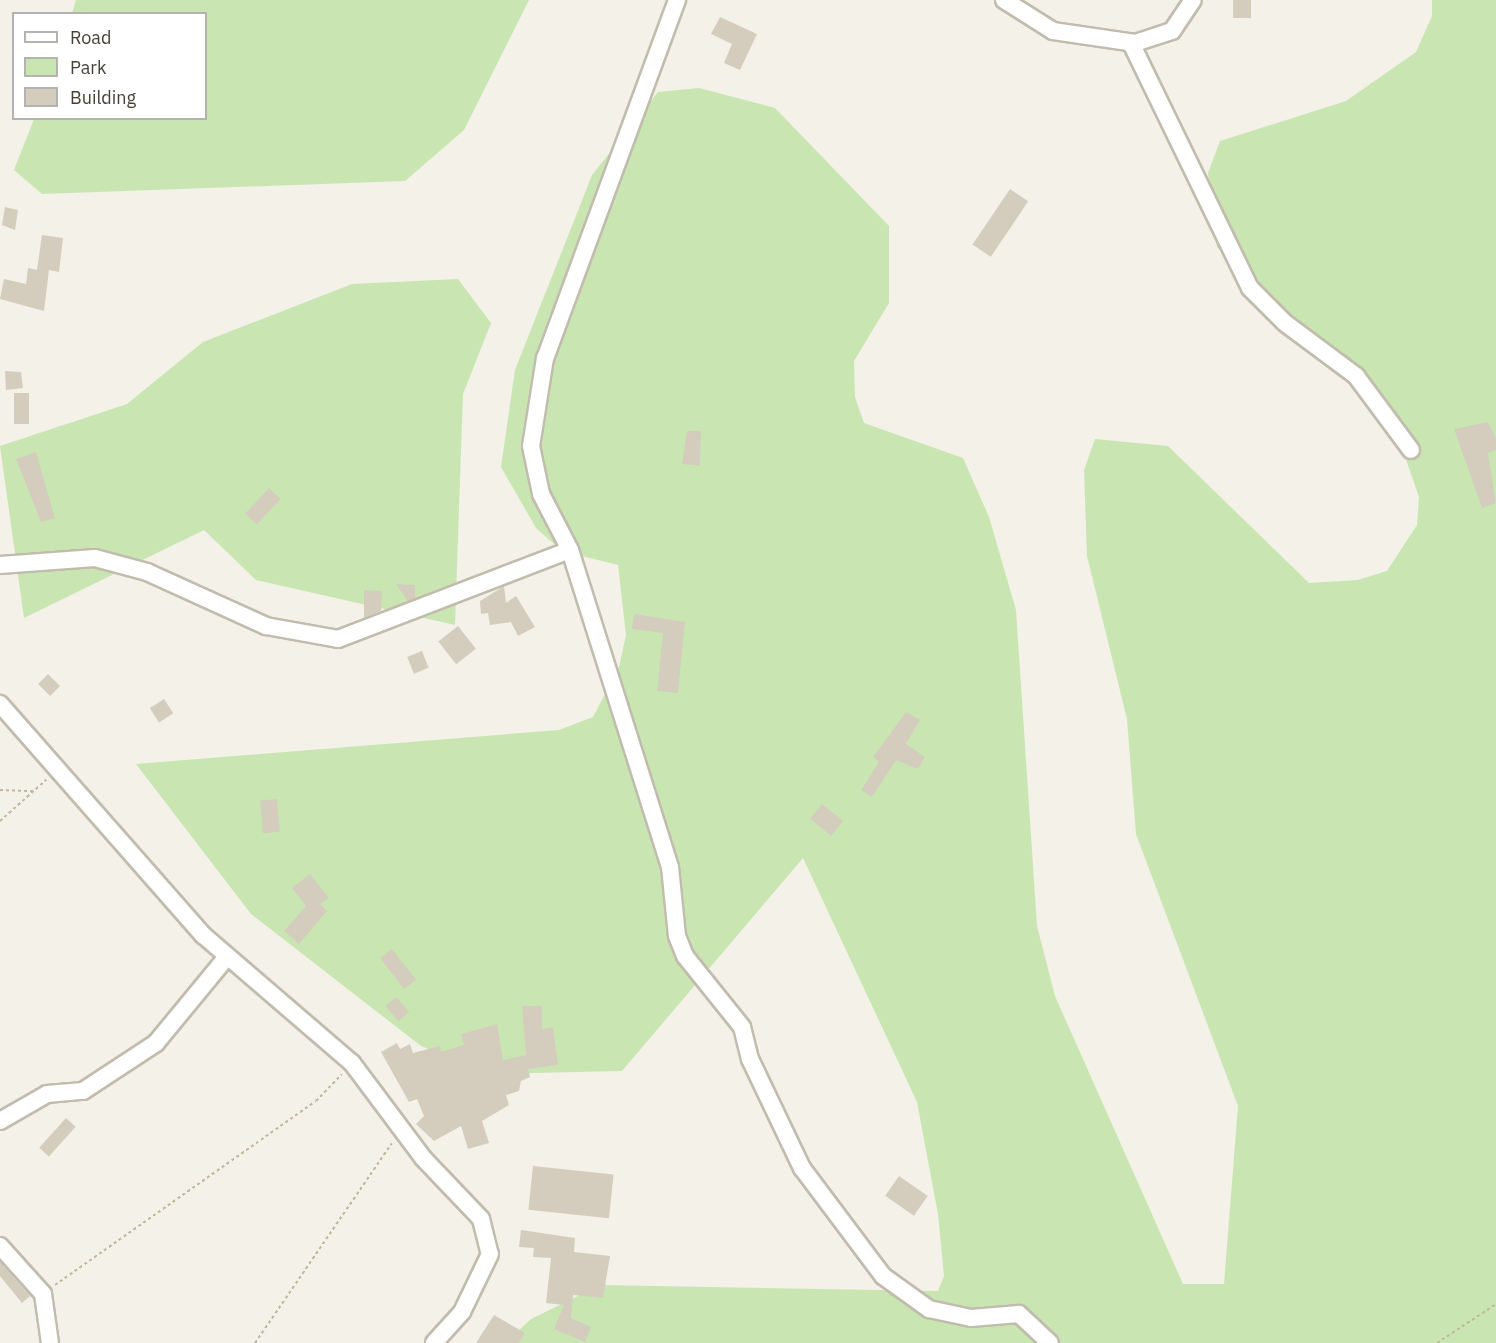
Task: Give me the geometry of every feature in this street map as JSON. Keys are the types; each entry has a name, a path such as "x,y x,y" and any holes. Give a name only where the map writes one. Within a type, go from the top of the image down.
{"street":[{"path":"677,0 563,299 535,396 531,446 541,494 570,550 670,867 677,936 686,956 737,1017 750,1059 802,1168 883,1276 929,1309 971,1318 1019,1314 1050,1343"},
{"path":"1004,0 1053,31 1131,43 1172,31 1193,0"},
{"path":"1131,43 1250,288 1285,323 1356,376 1411,450"},
{"path":"0,565 95,558 147,572 266,626 338,639 570,550"},
{"path":"0,704 55,772 226,958 351,1063 401,1130 489,1235 490,1254 475,1291 434,1343"},
{"path":"0,1121 47,1094 83,1091 156,1043 226,958"},
{"path":"0,1246 43,1294 50,1343"}],"path":[{"path":"0,821 55,772"},
{"path":"0,790 34,791"},
{"path":"43,1294 316,1101 351,1063"},
{"path":"255,1343 401,1130"},
{"path":"1437,1343 1496,1304"}],"green space":[{"path":"76,0 529,0 464,130 405,181 42,194 14,170 34,120 207,120 207,12 72,12"},
{"path":"1432,0 1496,0 1496,1343 505,1343 531,1319 600,1285 938,1291 944,1276 938,1214 917,1102 803,858 622,1071 491,1074 421,1046 251,914 136,764 559,730 593,717 619,667 626,635 618,565 562,551 536,528 501,467 515,370 592,175 658,92 699,88 775,108 889,226 889,303 854,361 855,397 864,423 963,458 989,517 1016,610 1037,926 1055,996 1183,1284 1224,1284 1238,1106 1136,834 1127,719 1087,556 1084,470 1095,439 1168,446 1309,583 1358,580 1387,571 1417,525 1419,497 1394,425 1217,247 1208,173 1220,141 1346,101 1416,52 1432,16"},
{"path":"458,279 491,323 463,394 455,625 256,580 204,530 24,618 0,446 127,404 203,342 352,284"}],"building":[{"path":"1233,0 1251,0 1251,18 1233,18"},
{"path":"720,17 757,34 740,70 724,63 732,44 711,34"},
{"path":"1010,189 1028,201 991,257 973,245"},
{"path":"5,207 18,210 15,230 2,225"},
{"path":"42,235 63,238 59,272 49,270 44,311 0,299 4,279 26,284 28,268 37,270"},
{"path":"5,371 21,372 23,388 6,390"},
{"path":"14,393 29,393 29,424 14,424"},
{"path":"1488,422 1496,438 1496,450 1488,453 1496,503 1482,508 1454,429"},
{"path":"687,431 701,431 700,466 682,464"},
{"path":"36,452 55,518 41,522 16,459"},
{"path":"269,488 281,499 257,525 245,514"},
{"path":"396,584 415,585 415,598 408,601"},
{"path":"504,586 506,603 516,596 535,627 518,636 511,622 490,625 488,613 481,614 480,601"},
{"path":"364,590 382,591 381,611 364,618"},
{"path":"634,614 685,622 678,693 657,691 663,633 632,629"},
{"path":"458,626 476,649 456,664 438,641"},
{"path":"422,651 429,668 414,674 407,657"},
{"path":"48,674 60,686 50,696 38,684"},
{"path":"164,699 173,713 159,723 150,708"},
{"path":"906,712 920,720 906,744 925,757 918,769 896,760 872,797 861,790 879,762 873,757"},
{"path":"277,799 280,832 263,833 260,800"},
{"path":"822,804 843,821 831,836 810,819"},
{"path":"310,874 329,898 320,904 327,911 299,944 284,931 306,906 292,888"},
{"path":"392,949 416,980 404,989 380,958"},
{"path":"396,997 409,1012 399,1021 385,1006"},
{"path":"522,1006 542,1006 542,1029 553,1027 558,1065 528,1069 530,1077 521,1081 519,1091 506,1095 509,1105 482,1121 489,1143 468,1149 461,1126 434,1141 416,1124 424,1116 417,1099 409,1102 381,1052 397,1043 400,1049 410,1044 413,1053 440,1046 441,1052 464,1045 461,1034 497,1024 503,1060 526,1055"},
{"path":"66,1118 76,1127 49,1156 39,1148"},
{"path":"533,1166 614,1174 609,1218 528,1210"},
{"path":"899,1176 928,1196 914,1216 885,1196"},
{"path":"521,1230 575,1238 574,1252 610,1256 603,1298 573,1295 571,1318 591,1327 585,1342 554,1329 564,1305 546,1303 551,1258 533,1257 534,1248 519,1247"},
{"path":"0,1262 30,1296 22,1303 0,1276"},
{"path":"494,1315 525,1333 519,1343 476,1343"}]}
